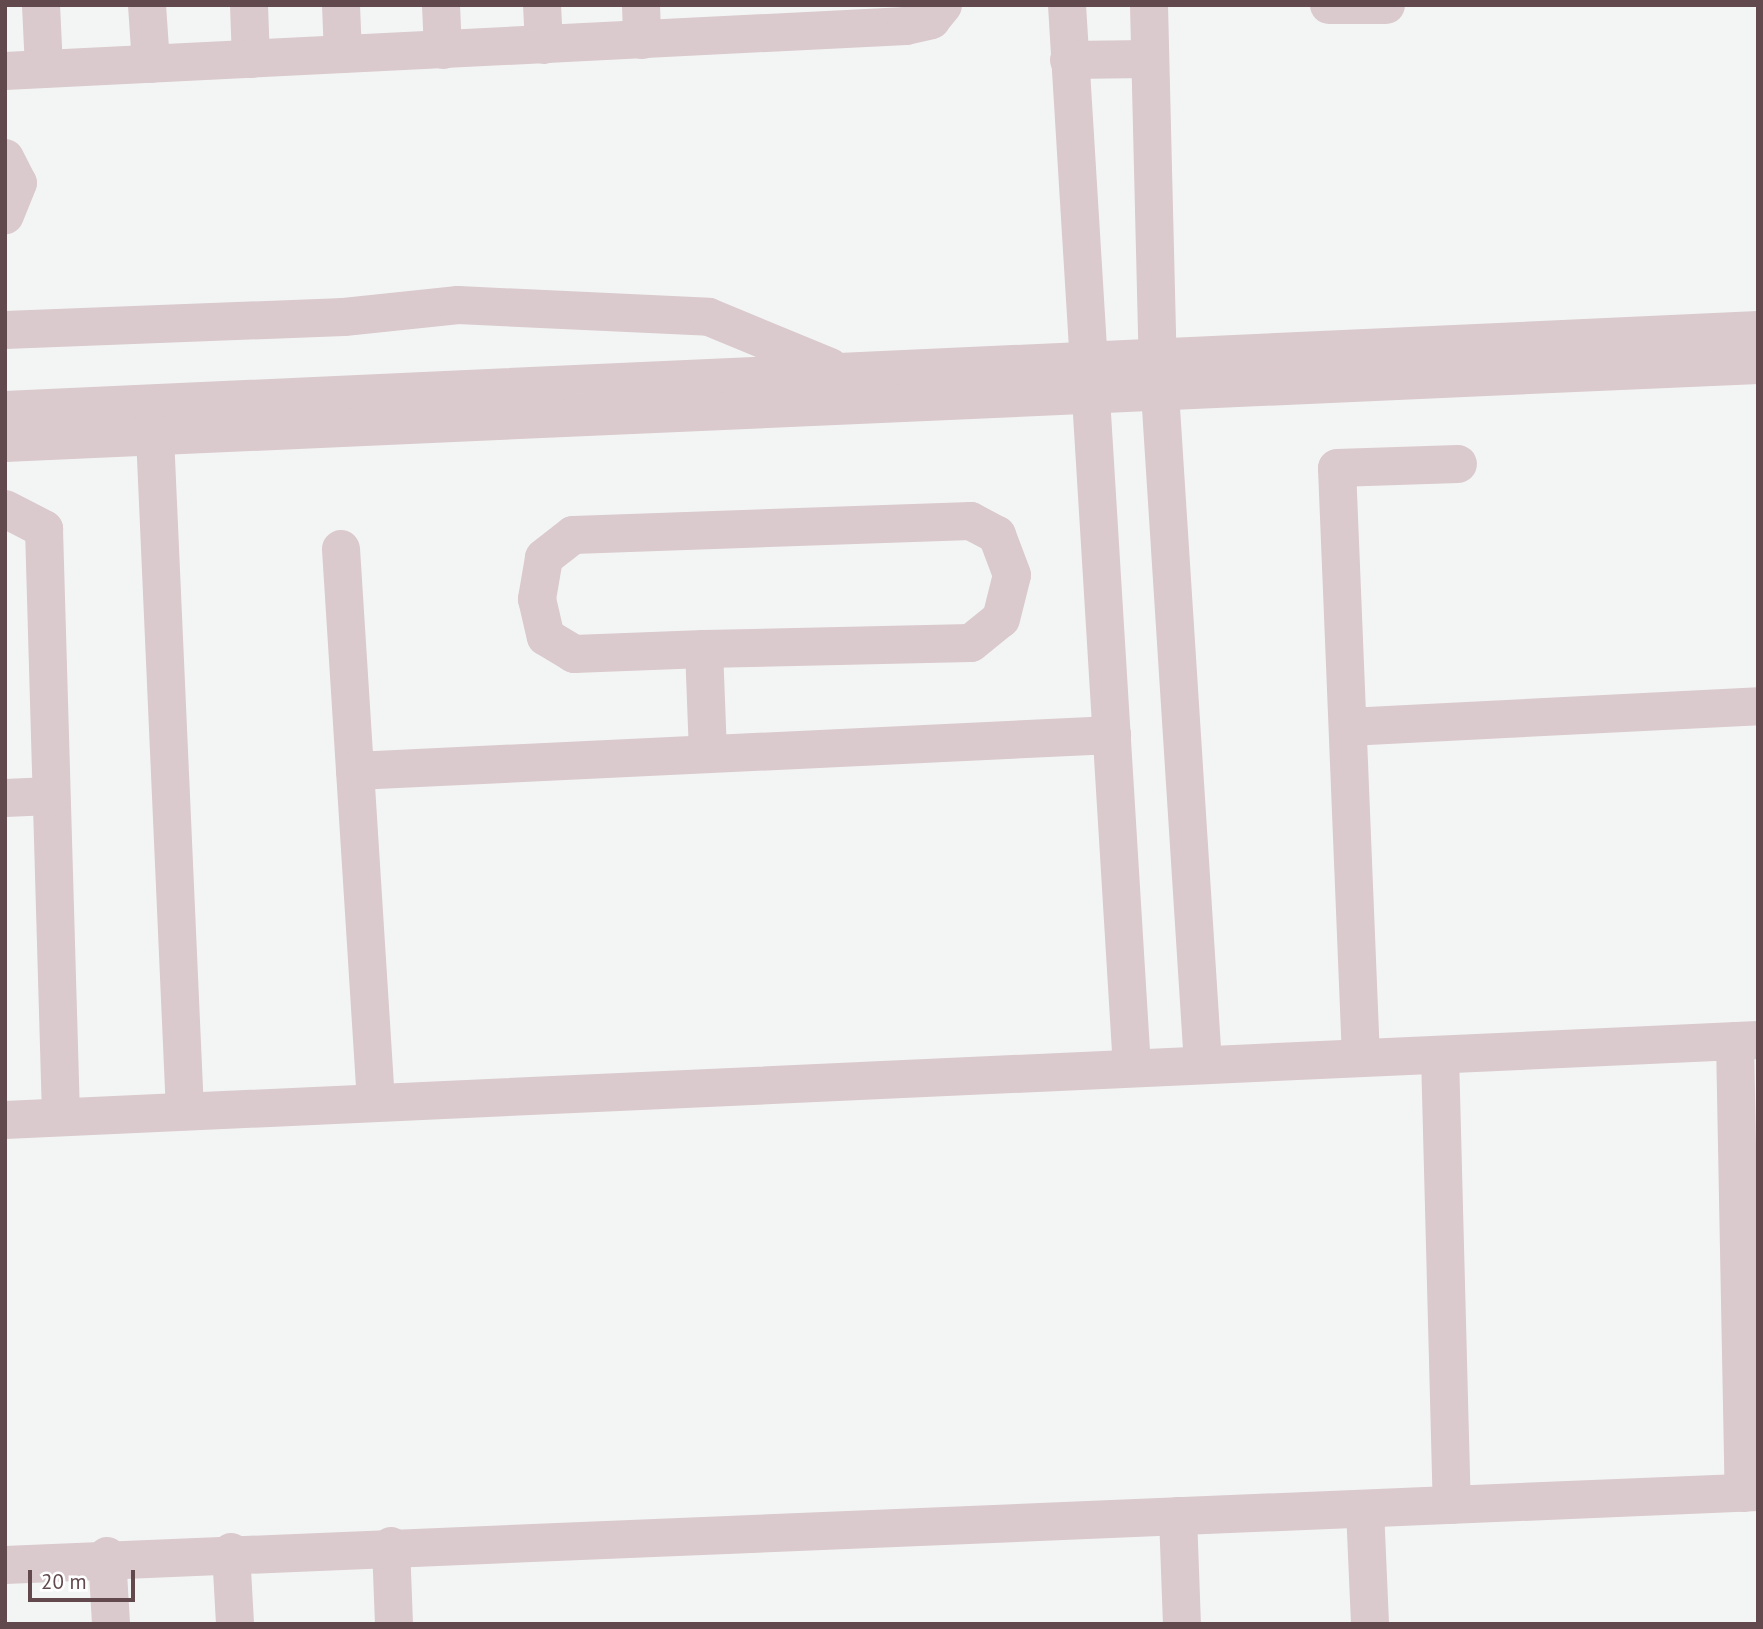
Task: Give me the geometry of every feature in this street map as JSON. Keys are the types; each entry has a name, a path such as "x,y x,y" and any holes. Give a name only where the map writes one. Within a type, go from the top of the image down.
{"lane":[{"path":"41,5 44,69"},
{"path":"147,5 151,64"},
{"path":"249,5 251,59"},
{"path":"341,5 343,54"},
{"path":"441,5 443,50"},
{"path":"542,5 544,44"},
{"path":"5,71 544,44 642,23 845,18 919,25 943,5"},
{"path":"1067,5 1132,1068"},
{"path":"1149,5 1160,377 1203,1065"},
{"path":"1329,5 1386,5"},
{"path":"1069,60 1149,59"},
{"path":"5,158 18,183 5,216"},
{"path":"5,330 344,317 458,305 709,317 836,369"},
{"path":"5,410 155,421 1092,399 1160,377 1758,330"},
{"path":"5,443 155,421 836,369 1090,359 1160,377 1758,365"},
{"path":"155,421 185,1111"},
{"path":"1361,1058 1337,468 1458,464"},
{"path":"5,509 44,529 61,1117"},
{"path":"971,521 997,535 1012,575 1001,619 971,643 704,649 574,654 546,637 537,598 544,558 573,535 971,521"},
{"path":"341,549 376,1102"},
{"path":"704,649 708,754"},
{"path":"1348,727 1758,706"},
{"path":"355,771 1112,735"},
{"path":"5,798 51,796"},
{"path":"5,1119 1746,1040 1751,1493 107,1556 5,1565"},
{"path":"1440,1055 1452,1505"},
{"path":"1365,1509 1370,1624"},
{"path":"1178,1516 1182,1624"},
{"path":"391,1546 394,1624"},
{"path":"231,1552 235,1624"},
{"path":"107,1556 111,1624"}]}
